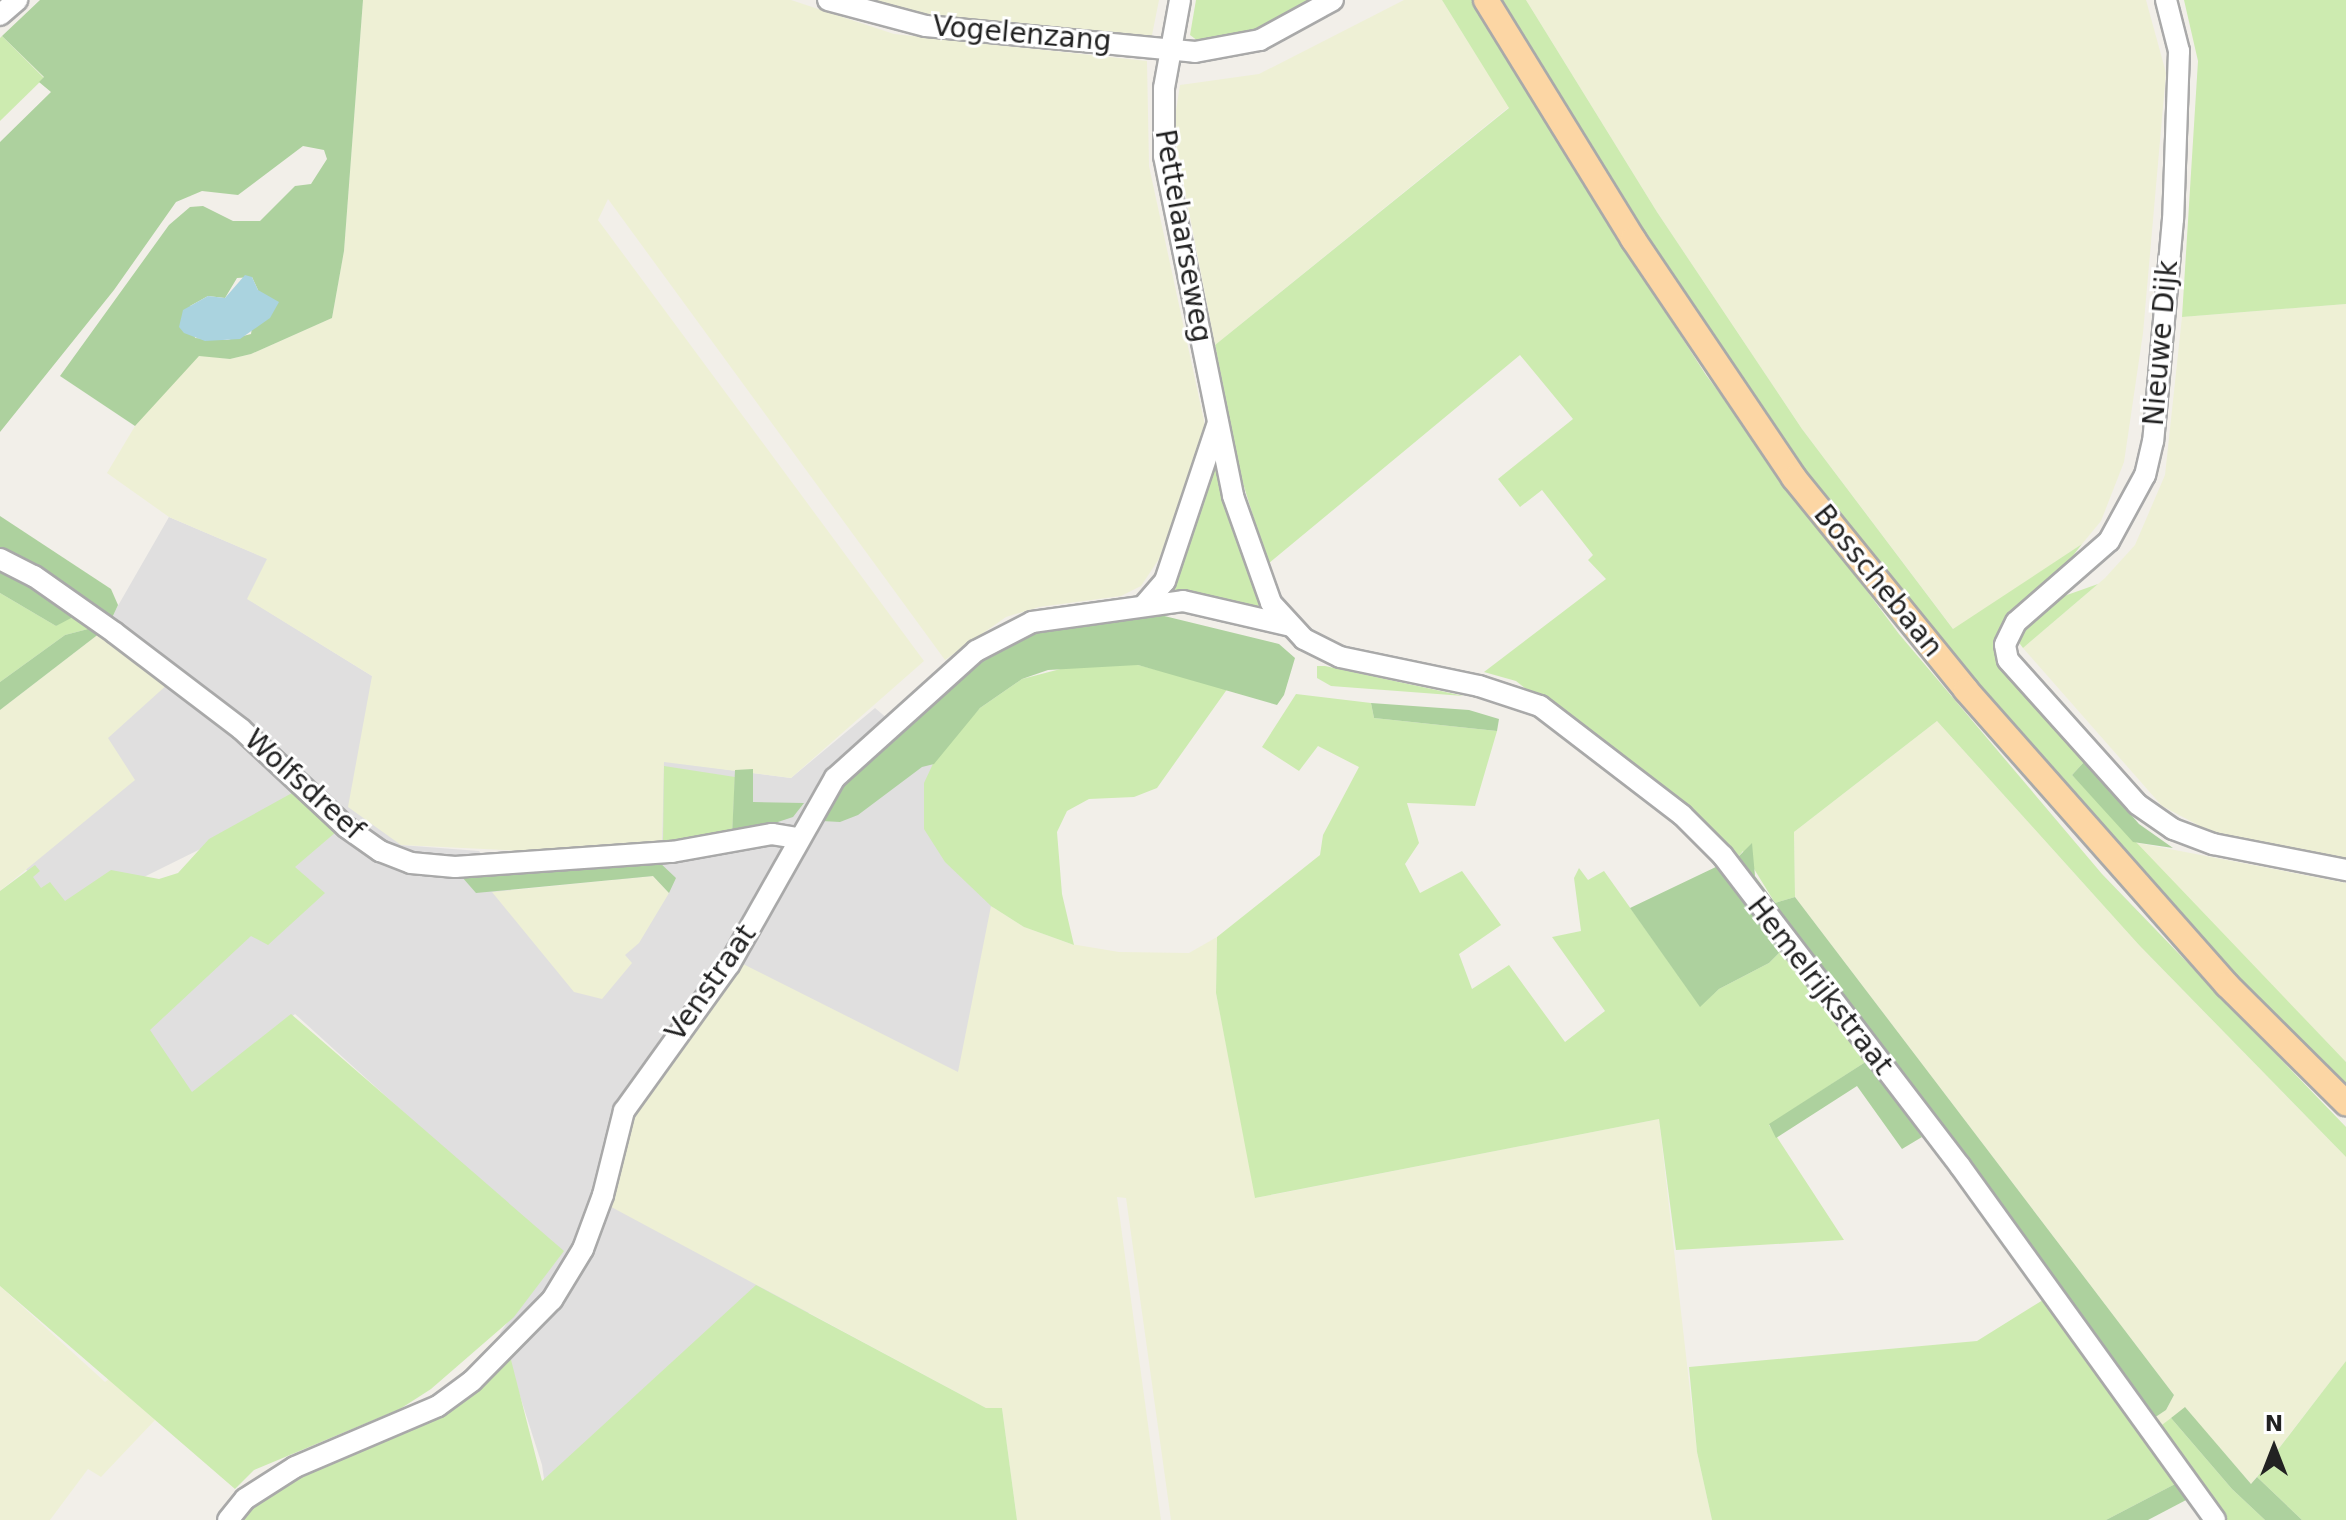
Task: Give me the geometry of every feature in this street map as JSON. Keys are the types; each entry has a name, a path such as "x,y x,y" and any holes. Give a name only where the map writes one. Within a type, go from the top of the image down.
{"main road":[{"name":"Bosschebaan","path":"1486,0 1633,239 1794,478 1966,690 2227,985 2346,1103"}],"street":[{"path":"0,15 17,0"},
{"name":"Vogelenzang","path":"828,0 926,26 1225,50 1260,40 1333,0"},
{"name":"Pettelaarseweg","path":"1180,0 1163,111 1164,156 1218,423 1256,570 1271,603 1291,626"},
{"name":"Nieuwe Dijk","path":"2166,0 2179,51 2173,219 2153,441 2145,475 2109,541 2008,632 2008,660 2137,804 2173,829 2213,844 2346,870"},
{"name":"Pettelaarseweg","path":"1145,604 1165,581 1218,423"},
{"name":"Wolfsdreef","path":"0,559 34,576 115,633 241,729 346,827 380,851 411,863 471,866 672,852 772,834 798,838"},
{"name":"Venstraat","path":"228,1520 245,1499 295,1467 438,1406 472,1381 552,1300 583,1249 603,1195 624,1111 729,965 798,838 835,778 976,651 1032,622 1145,604 1183,601 1291,626"},
{"name":"Hemelrijkstraat","path":"1291,626 1340,657 1479,686 1540,706 1682,815 1723,856 1960,1166 2215,1520"}],"shaded area":[{"path":"169,517 268,559 248,599 372,676 401,845 479,851 591,987 625,934 608,855 662,843 663,761 791,778 875,708 941,764 994,905 960,1074 813,1309 582,1520 550,1520 542,1465 500,1333 558,1252 295,1014 189,1098 139,1026 247,826 61,918 23,865 100,637"}],"green space":[{"path":"40,0 363,0 344,251 332,318 251,354 230,359 199,356 135,426 60,376 169,225 190,207 203,206 233,221 260,221 295,186 311,184 327,159 324,150 303,146 238,195 202,191 176,202 114,290 0,432 0,142 51,92 39,82 44,77 2,36","holes":["252,277 258,290 251,334 227,340 195,338 190,306 208,296 225,298 237,278"]},
{"path":"363,0 791,0 894,34 1147,61 1149,166 1206,430 1159,559 1141,586 1121,596 1039,607 1006,617 945,660 608,199 598,220 924,661 791,778 664,762 662,843 608,855 401,845 348,807 372,676 247,599 267,559 169,517 107,473 135,426 190,361 199,355 230,359 251,354 332,318 344,251"},
{"path":"838,0 1159,0 1152,35 1108,36 914,17"},
{"path":"1196,0 1312,0 1256,33 1202,44 1190,35"},
{"path":"1404,0 1442,0 1509,107 1215,345 1173,130 1180,85 1259,74"},
{"path":"1442,0 1476,0 1602,214 1706,375 1899,634 2102,874 2346,1127 2346,1157 2139,945 1937,721 1794,832 1795,897 1775,903 1743,851 1738,857 1516,681 1484,672 1606,579 1588,560 1593,555 1542,490 1520,507 1498,479 1573,419 1520,355 1268,564 1241,477 1215,345 1509,108"},
{"path":"1495,0 1526,0 1657,212 1802,429 1953,629 2082,544 2055,579 2007,622 1998,645 2085,761 2072,775 2346,1062 2346,1097 1893,596 1723,361"},
{"path":"1526,0 2146,0 2166,73 2143,333 2124,462 2101,521 2082,544 1954,630 1802,429 1657,212"},
{"path":"2184,0 2346,0 2346,304 2182,317 2198,61"},
{"path":"2,36 44,78 0,121 0,38"},
{"path":"2346,304 2346,861 2213,833 2162,806 2023,648 2105,578 2135,545 2165,475 2182,317"},
{"path":"1218,456 1247,569 1269,610 1160,596"},
{"path":"0,516 111,589 118,605 111,620 0,553"},
{"path":"0,568 71,612 73,617 56,626 0,593"},
{"path":"2098,584 2023,648 2014,636 2050,601"},
{"path":"0,593 56,626 71,612 104,634 88,629 65,635 0,682"},
{"path":"1152,613 1279,644 1295,658 1284,695 1277,705 1138,665 1048,670 1022,679 980,708 934,764 922,767 858,815 840,822 822,821 837,783 1010,636"},
{"path":"88,629 100,633 0,710 0,682 65,635"},
{"path":"100,633 169,683 108,738 135,780 0,891 0,710"},
{"path":"1076,665 1138,665 1228,688 1157,788 1134,797 1089,799 1067,811 1057,832 1062,894 1074,945 1024,927 991,906 945,862 924,829 924,783 938,753 980,708 1022,679"},
{"path":"1317,666 1464,696 1331,686 1317,678"},
{"path":"1296,694 1371,703 1374,718 1497,731 1475,806 1407,803 1419,843 1405,864 1420,893 1462,871 1501,925 1459,954 1472,989 1509,965 1565,1042 1605,1011 1552,937 1581,931 1574,878 1579,868 1588,880 1604,871 1700,1006 1719,989 1769,963 1783,949 1867,1061 1769,1125 1844,1240 1676,1250 1659,1119 1255,1198 1216,993 1217,937 1320,855 1323,835 1359,767 1318,746 1299,771 1262,747"},
{"path":"1371,703 1469,710 1499,719 1497,731 1374,718"},
{"path":"1937,721 2139,945 2346,1157 2346,1361 2251,1484 2185,1408 2154,1431 2148,1422 2166,1410 2174,1395 1795,897 1794,832"},
{"path":"2085,761 2139,824 2173,848 2133,842 2072,775"},
{"path":"664,766 735,777 732,837 663,845"},
{"path":"753,769 753,802 804,803 793,817 732,837 735,770"},
{"path":"292,793 336,832 295,867 325,893 268,945 251,936 150,1030 192,1092 291,1014 564,1251 514,1317 431,1389 400,1409 254,1470 235,1489 0,1286 0,891 35,865 40,871 33,877 41,888 50,882 65,901 111,870 159,879 178,873 209,839"},
{"path":"2133,842 2346,883 2346,1062 2297,1011"},
{"path":"1752,843 1755,876 1775,903 1795,897 2174,1395 2166,1410 2148,1422 1738,865 1738,857"},
{"path":"657,860 676,878 669,893 653,876 476,893 462,877"},
{"path":"1720,865 1783,949 1769,963 1719,989 1700,1007 1630,908"},
{"path":"653,876 669,893 639,943 625,955 632,963 602,999 574,992 492,892"},
{"path":"991,906 1024,927 1071,944 1119,952 1189,953 1217,937 1216,993 1256,1198 1659,1119 1697,1452 1712,1520 1171,1520 1126,1198 1117,1197 1161,1520 1017,1520 1002,1408 986,1408 602,1202 625,1127 737,961 958,1072"},
{"path":"1867,1061 1922,1137 1902,1149 1857,1086 1776,1138 1769,1124"},
{"path":"756,1285 986,1408 1002,1408 1017,1520 234,1520 286,1478 412,1428 448,1408 509,1352 542,1481"},
{"path":"0,1286 105,1382 109,1379 155,1420 101,1477 88,1469 50,1520 0,1520"},
{"path":"2043,1300 2177,1483 2106,1520 1712,1520 1697,1452 1689,1367 1977,1341"},
{"path":"2346,1361 2346,1520 2302,1520 2257,1477"},
{"path":"2185,1407 2251,1484 2257,1477 2302,1520 2265,1520 2232,1489 2171,1418"},
{"path":"2171,1418 2232,1489 2265,1520 2219,1520 2154,1431"},
{"path":"2177,1483 2188,1499 2148,1520 2106,1520"}],"water":[{"path":"245,275 252,277 258,290 279,302 270,318 240,339 205,341 184,333 179,327 183,310 208,296 225,298"}]}
